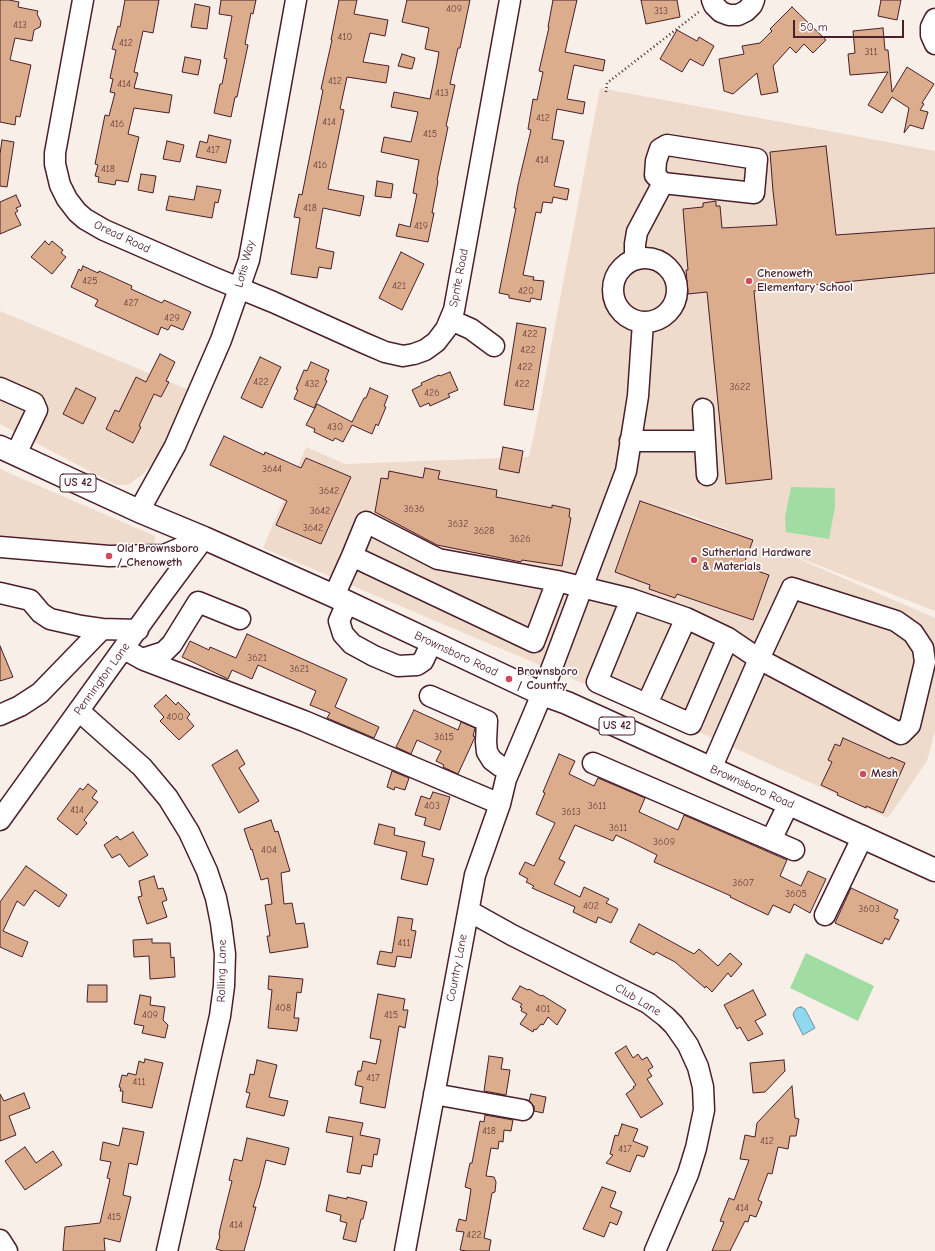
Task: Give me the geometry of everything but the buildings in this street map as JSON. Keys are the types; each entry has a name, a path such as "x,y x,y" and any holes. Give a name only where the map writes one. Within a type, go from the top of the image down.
{"main road":[{"name":"Brownsboro Road","path":"8,450 139,511 204,538 432,642 542,694 567,703 935,870"}],"street":[{"name":"Oread Road","path":"83,0 54,153 56,174 67,199 85,219 104,230 212,278 239,288"},
{"name":"Lotis Way","path":"139,511 175,446 221,340 249,260 296,0"},
{"name":"Sprite Road","path":"239,288 364,344 386,352 403,356 414,354 425,350 436,342 446,329 454,310 510,0"},
{"path":"712,1 714,6 721,12 729,15 738,15 746,11 752,5 754,0"},
{"path":"935,19 931,27 931,35 935,44"},
{"path":"666,145 757,159 754,193 663,183 655,175 656,161 660,149 666,145"},
{"path":"635,260 637,232 663,183"},
{"path":"648,258 660,262 670,269 676,280 677,293 674,305 666,315 655,321 643,322 631,319 621,311 615,300 613,288 616,275 624,266 635,260 648,258"},
{"path":"451,320 471,329 494,346"},
{"name":"Country Lane","path":"404,1251 478,864 500,804 506,779 542,694 626,470 638,396 643,322"},
{"path":"0,388 34,403 36,410 8,450"},
{"path":"703,409 707,475"},
{"path":"630,441 705,441"},
{"path":"432,642 423,661 417,665 398,666 374,656 352,644 343,634 339,621 340,600 352,556 366,522 438,559 557,581 631,599 686,618 728,638 759,659 901,734 910,725 929,644 896,621 792,588 759,659 711,769"},
{"path":"0,547 109,556 164,555 204,538"},
{"name":"Pennington Lane","path":"0,820 204,538"},
{"path":"352,556 534,642 557,581"},
{"path":"0,593 30,600 50,619 102,629 138,630"},
{"path":"631,599 597,682 691,724 728,638"},
{"path":"142,659 164,652 172,644 198,602 240,619"},
{"path":"647,704 686,618"},
{"path":"0,715 20,706 40,693 102,629"},
{"path":"124,649 142,659 304,721 500,804"},
{"path":"430,696 487,721 486,752 492,760 500,766 510,770"},
{"name":"Rolling Lane","path":"79,711 142,767 168,798 189,832 207,871 221,922 225,954 224,986 220,1016 167,1251"},
{"path":"593,763 794,850"},
{"path":"771,840 789,803"},
{"path":"824,914 862,836"},
{"name":"Club Lane","path":"469,911 512,935 648,1003 674,1025 688,1045 698,1068 703,1087 704,1110 696,1148 688,1174 655,1251"},
{"path":"434,1094 523,1110"},
{"path":"0,1240 7,1251"}],"path":[{"path":"606,92 607,83 712,1"}],"shaded area":[{"path":"600,88 935,151 935,611 774,548 935,618 935,731 927,761 888,818 710,737 263,548 306,447 345,464 529,457","holes":["659,504 734,532 696,520"]},
{"path":"0,311 189,390 155,461 143,474 128,485 116,485 0,424"},
{"path":"0,469 155,536 153,549 0,535"}],"green space":[{"path":"791,487 835,488 835,507 829,539 786,532 785,517"},
{"path":"806,953 874,986 858,1021 790,988"}],"water":[{"path":"801,1007 805,1009 815,1028 803,1035 793,1015 797,1008"}],"place":[{"name":"Chenoweth Elementary School","path":"749,281"},
{"name":"Old Brownsboro / Chenoweth","path":"109,556"},
{"name":"Sutherland Hardware & Materials","path":"694,560"},
{"name":"Brownsboro / Country","path":"509,679"},
{"name":"Mesh","path":"863,774"}]}
